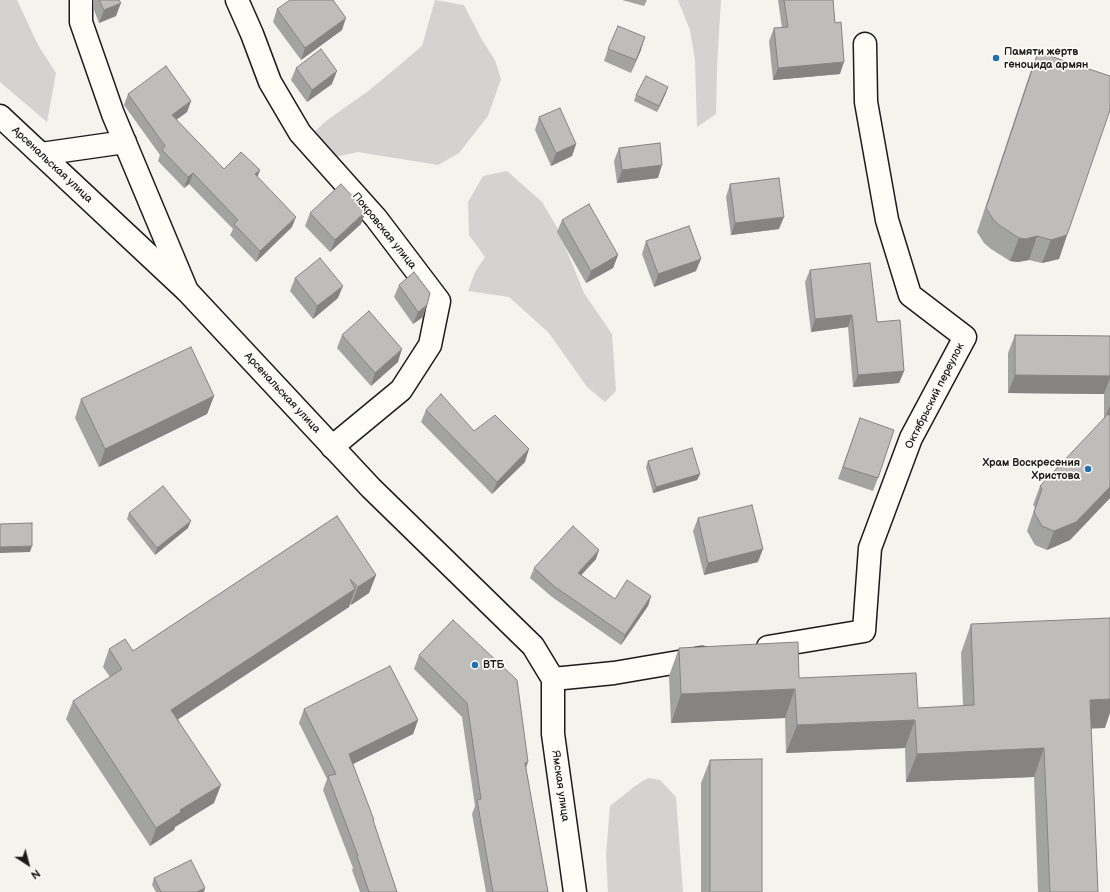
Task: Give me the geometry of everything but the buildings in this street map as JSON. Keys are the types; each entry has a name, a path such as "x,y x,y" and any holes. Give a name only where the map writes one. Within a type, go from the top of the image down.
{"street":[{"path":"81,0 81,22 113,114 186,291"},
{"name":"Покровская улица","path":"237,0 252,34 270,82 300,133 376,218 439,300 430,345 401,390 332,447"},
{"name":"Октябрьский переулок","path":"747,651 864,631 870,548 911,438 965,337 910,295 887,220 867,109 865,44"},
{"name":"Арсенальская улица","path":"0,116 186,291 371,488 533,646 553,679"},
{"path":"41,154 125,142"},
{"path":"553,679 614,673 723,655"},
{"name":"Ямская улица","path":"553,679 553,734 575,892"}],"shaded area":[{"path":"0,0 17,0 38,45 56,73 47,122 0,82"},
{"path":"435,0 464,5 482,40 495,60 501,79 488,116 459,153 438,165 358,152 331,158 313,133 326,121 371,89 422,46"},
{"path":"678,0 721,0 716,114 697,127 695,61 690,30"},
{"path":"507,171 542,202 558,229 584,293 612,334 616,391 605,402 587,387 549,333 509,297 468,291 475,272 485,257 469,235 468,202 483,176"},
{"path":"648,778 660,780 676,797 683,892 608,892 606,855 610,806 635,786"}],"place":[{"name":"Памяти жертв геноцида армян","path":"996,58"},
{"name":"Храм Воскресения Христова","path":"1088,469"},
{"name":"ВТБ","path":"475,665"}]}
